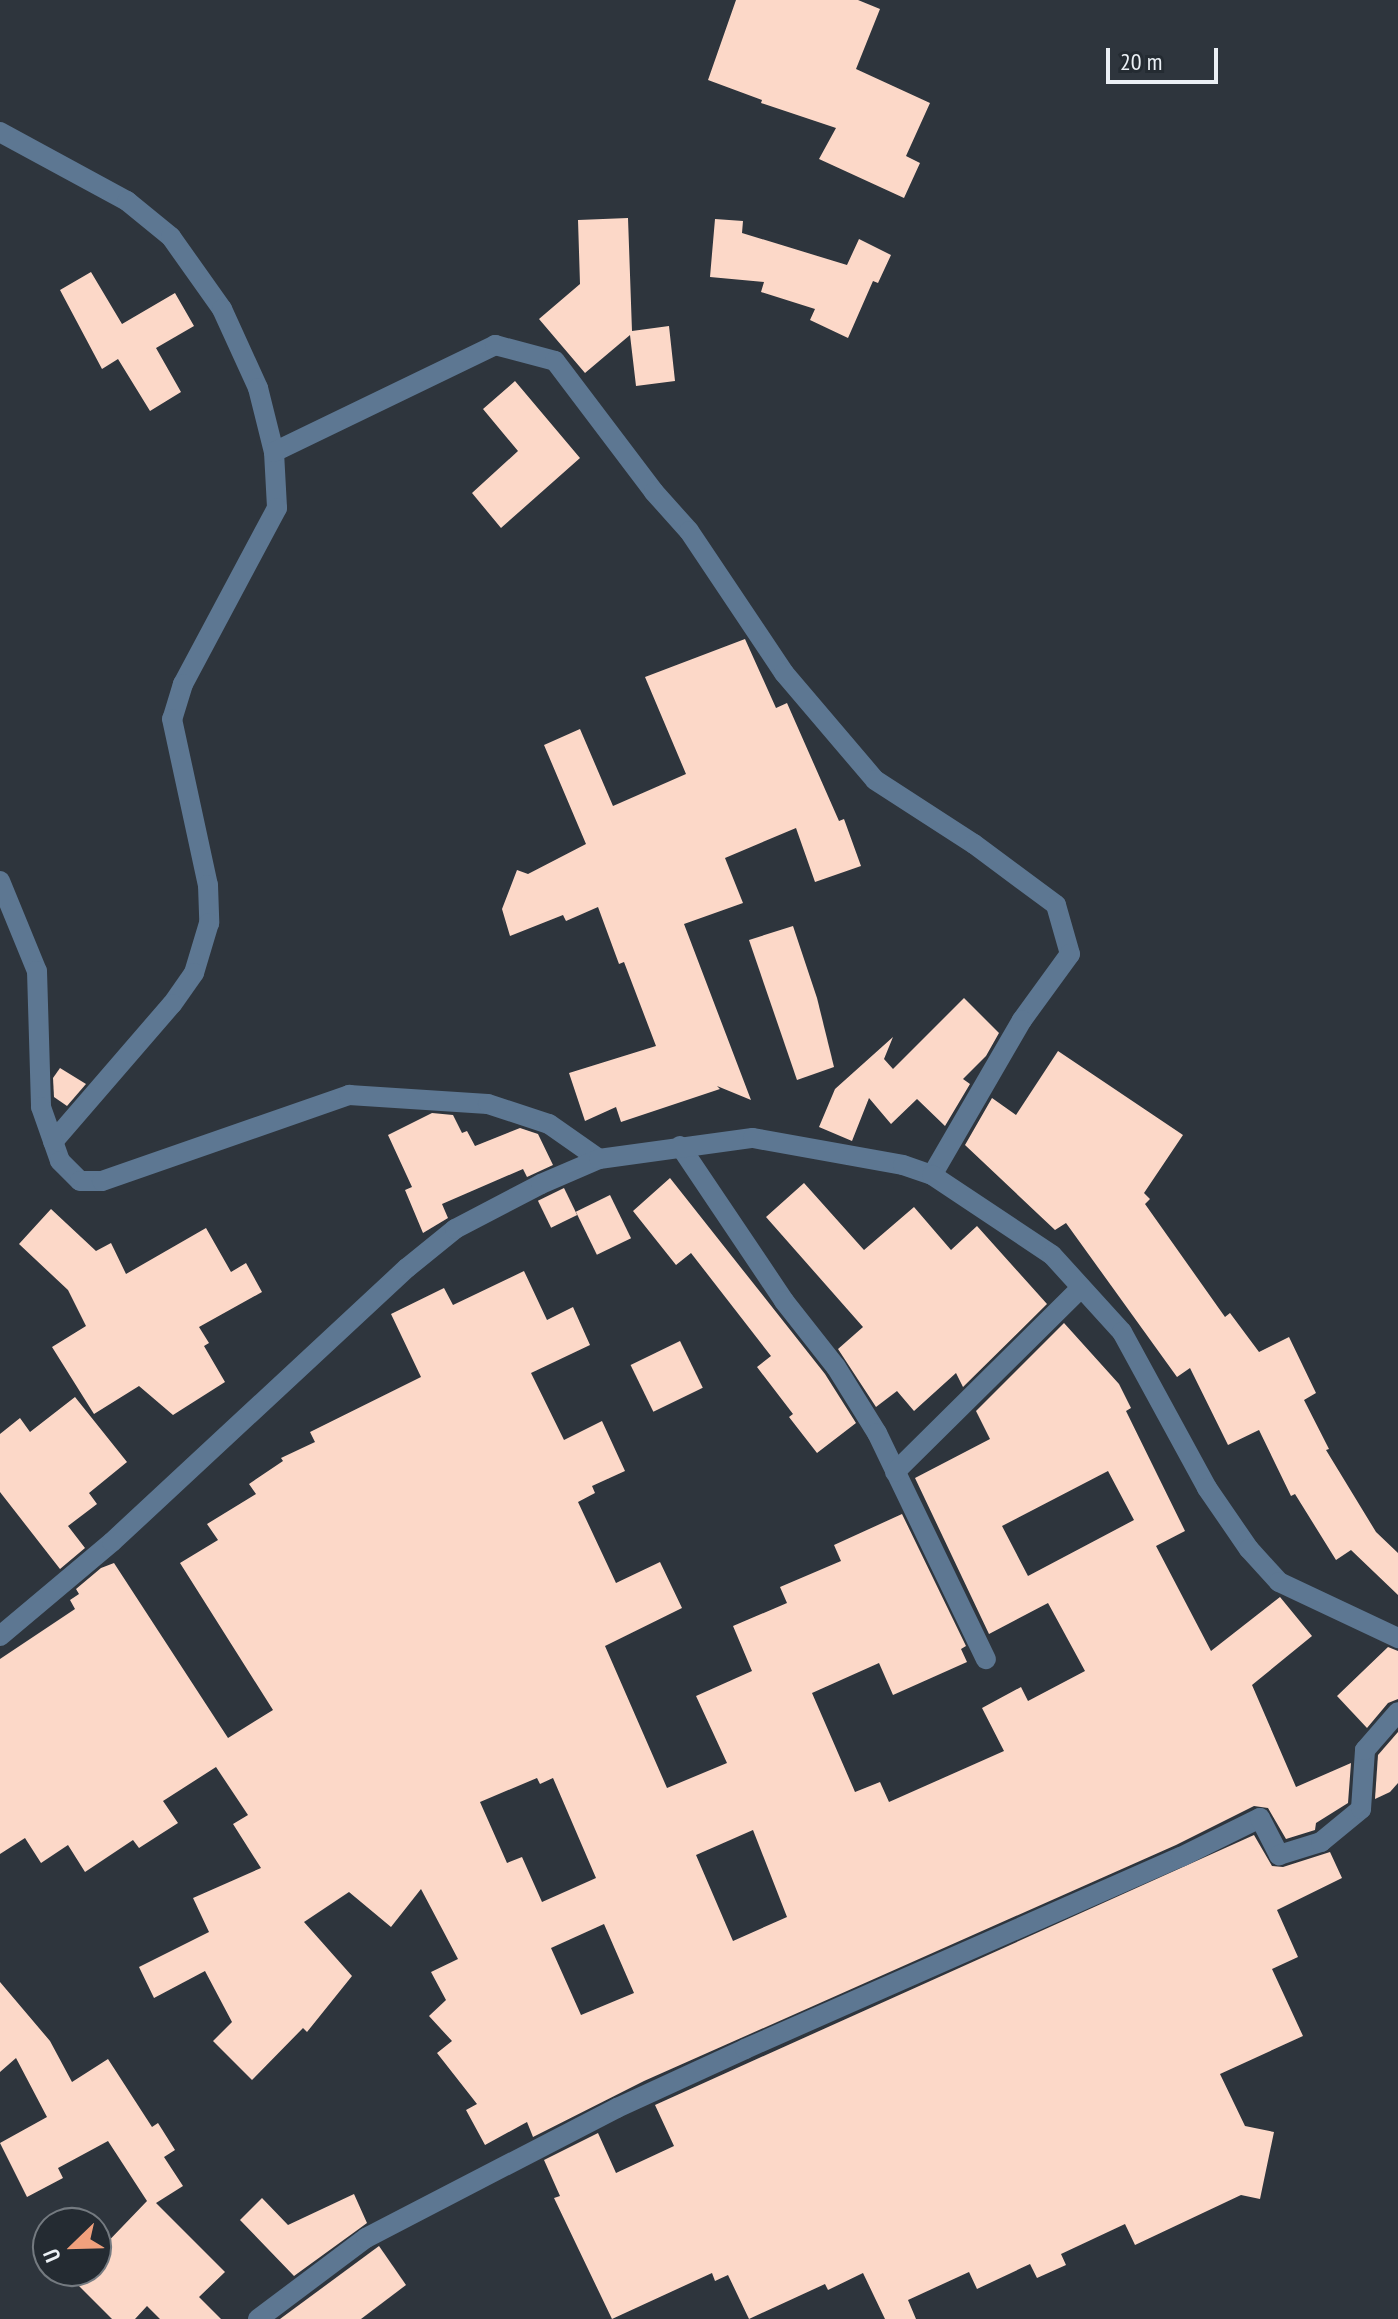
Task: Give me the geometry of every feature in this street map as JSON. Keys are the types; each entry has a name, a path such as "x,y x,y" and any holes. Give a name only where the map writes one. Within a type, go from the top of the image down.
{"street":[{"path":"0,132 127,201 171,237 222,309 258,388 274,452 277,508 183,684 172,719 208,885 209,923 194,973 172,1004 53,1142"},
{"path":"274,452 495,345 555,361 654,492 689,531 784,673 875,780 974,844 1056,905 1070,954 1022,1020 932,1175"},
{"path":"0,881 37,971 41,1107 60,1161 80,1181 102,1181 349,1095 488,1104 549,1124 599,1159"},
{"path":"0,1636 112,1542 396,1279 455,1229 541,1184 599,1159 753,1138 903,1165 932,1175 1052,1255 1122,1332 1207,1488 1269,1571 1279,1582 1398,1638"},
{"path":"680,1146 784,1301 836,1367 877,1433 986,1659"},
{"path":"895,1472 1081,1288"},
{"path":"258,2319 366,2238 617,2108 745,2049 1181,1857 1260,1818 1279,1855 1321,1842 1361,1809 1365,1750 1398,1712"}],"building":[{"path":"736,0 858,0 880,9 856,69 930,103 906,156 920,163 904,198 819,159 836,128 761,103 762,100 708,80"},
{"path":"628,218 632,331 669,326 675,381 636,386 630,335 585,373 539,319 580,284 578,220"},
{"path":"715,219 743,221 742,233 847,265 859,239 891,255 878,283 873,281 848,338 810,320 815,309 761,292 764,282 710,277"},
{"path":"91,272 122,324 175,293 194,326 156,348 181,392 150,411 118,359 102,369 60,290"},
{"path":"515,381 580,458 501,528 472,493 518,451 483,409"},
{"path":"745,639 776,708 787,703 839,821 844,819 861,866 815,882 796,828 725,858 743,903 684,924 751,1100 717,1086 720,1089 621,1122 616,1107 585,1121 569,1073 656,1046 624,962 619,964 598,907 566,921 563,915 510,936 502,909 517,870 528,874 586,844 544,745 580,729 613,806 686,774 645,677"},
{"path":"793,926 817,998 834,1067 797,1080 749,940"},
{"path":"964,998 999,1033 986,1056 963,1079 970,1084 945,1126 917,1099 891,1124 869,1098 852,1141 819,1127 835,1089 893,1037 884,1059 893,1069"},
{"path":"1058,1051 1183,1135 1144,1193 1150,1199 1145,1204 1225,1317 1230,1313 1259,1352 1289,1337 1316,1393 1304,1400 1329,1449 1326,1450 1376,1532 1398,1553 1398,1595 1351,1550 1336,1560 1295,1494 1291,1496 1259,1430 1228,1445 1190,1368 1177,1377 1066,1223 1055,1230 965,1145 992,1098 1016,1115"},
{"path":"60,1068 86,1084 67,1106 54,1097 53,1078"},
{"path":"432,1113 453,1115 462,1133 467,1131 475,1146 520,1128 538,1134 553,1165 527,1177 523,1169 442,1204 448,1218 423,1233 405,1190 412,1187 388,1135"},
{"path":"670,1178 825,1374 856,1423 817,1453 789,1417 793,1414 757,1367 771,1356 691,1253 676,1265 633,1211"},
{"path":"804,1183 864,1250 914,1207 951,1250 977,1226 1047,1304 963,1387 956,1373 914,1411 897,1391 876,1407 838,1349 863,1327 766,1217"},
{"path":"564,1188 577,1215 551,1228 538,1201"},
{"path":"610,1195 631,1238 597,1255 576,1212"},
{"path":"51,1209 96,1251 111,1243 126,1274 206,1228 231,1272 246,1263 262,1292 199,1327 209,1343 204,1346 225,1382 173,1415 139,1386 94,1414 52,1347 86,1326 68,1290 19,1244"},
{"path":"524,1271 547,1320 573,1307 590,1345 531,1373 564,1440 602,1421 625,1471 592,1486 595,1493 578,1502 616,1583 660,1562 682,1608 605,1646 667,1788 727,1763 696,1696 752,1671 733,1626 787,1603 780,1587 841,1561 834,1545 902,1514 966,1646 961,1649 967,1662 893,1695 879,1663 812,1693 855,1792 880,1782 889,1802 1004,1751 982,1708 1021,1687 1028,1701 1085,1671 1048,1603 989,1634 915,1478 990,1439 976,1411 1064,1323 1119,1384 1131,1408 1126,1411 1185,1531 1156,1546 1211,1651 1280,1597 1312,1636 1252,1685 1296,1787 1351,1763 1348,1803 1316,1823 1315,1830 1286,1839 1268,1808 1254,1806 1176,1845 644,2081 533,2137 527,2122 485,2145 466,2110 477,2104 437,2053 452,2041 429,2016 446,2000 431,1972 458,1959 421,1889 391,1927 349,1892 304,1922 352,1976 307,2032 303,2028 252,2080 213,2041 232,2022 205,1971 154,1998 139,1967 209,1932 193,1898 261,1868 233,1824 248,1815 216,1767 163,1801 178,1823 139,1848 133,1840 85,1872 68,1845 41,1863 25,1838 0,1854 0,1659 75,1609 70,1600 79,1594 76,1589 101,1568 114,1563 228,1738 273,1710 180,1563 218,1540 207,1524 256,1494 249,1484 283,1461 281,1458 315,1442 310,1432 421,1377 391,1314 444,1288 453,1305","holes":["1108,1471 1134,1520 1028,1576 1002,1526","537,1778 540,1784 553,1778 596,1878 542,1902 522,1857 507,1863 480,1802","753,1830 787,1917 733,1941 696,1855","604,1924 634,1993 581,2015 551,1948"]},
{"path":"680,1341 703,1388 653,1412 631,1365"},
{"path":"75,1397 127,1462 89,1493 97,1504 68,1526 85,1548 60,1569 0,1492 0,1434 20,1418 30,1432"},
{"path":"1388,1647 1398,1651 1398,1699 1388,1703 1367,1728 1337,1696"},
{"path":"1398,1732 1398,1783 1390,1792 1375,1799 1378,1755"},
{"path":"1254,1835 1272,1866 1283,1867 1330,1852 1342,1878 1277,1910 1298,1957 1272,1969 1303,2036 1220,2074 1245,2126 1274,2132 1260,2199 1241,2195 1135,2245 1125,2224 1061,2254 1066,2265 1037,2278 1030,2264 977,2289 969,2272 908,2300 916,2319 885,2319 863,2273 828,2290 825,2284 749,2319 728,2275 715,2281 712,2273 612,2319 554,2198 560,2196 544,2160 598,2133 616,2173 674,2146 655,2105"},
{"path":"0,1982 50,2041 72,2082 108,2059 152,2127 158,2123 175,2150 164,2157 183,2186 156,2203 225,2272 199,2297 221,2319 160,2319 147,2306 135,2319 112,2319 80,2287 112,2287 112,2237 147,2201 108,2141 58,2168 63,2178 27,2197 0,2143 47,2117 16,2058 0,2072"},
{"path":"354,2194 367,2223 294,2276 240,2220 262,2198 288,2225"},
{"path":"379,2246 406,2285 361,2319 280,2319"}]}
